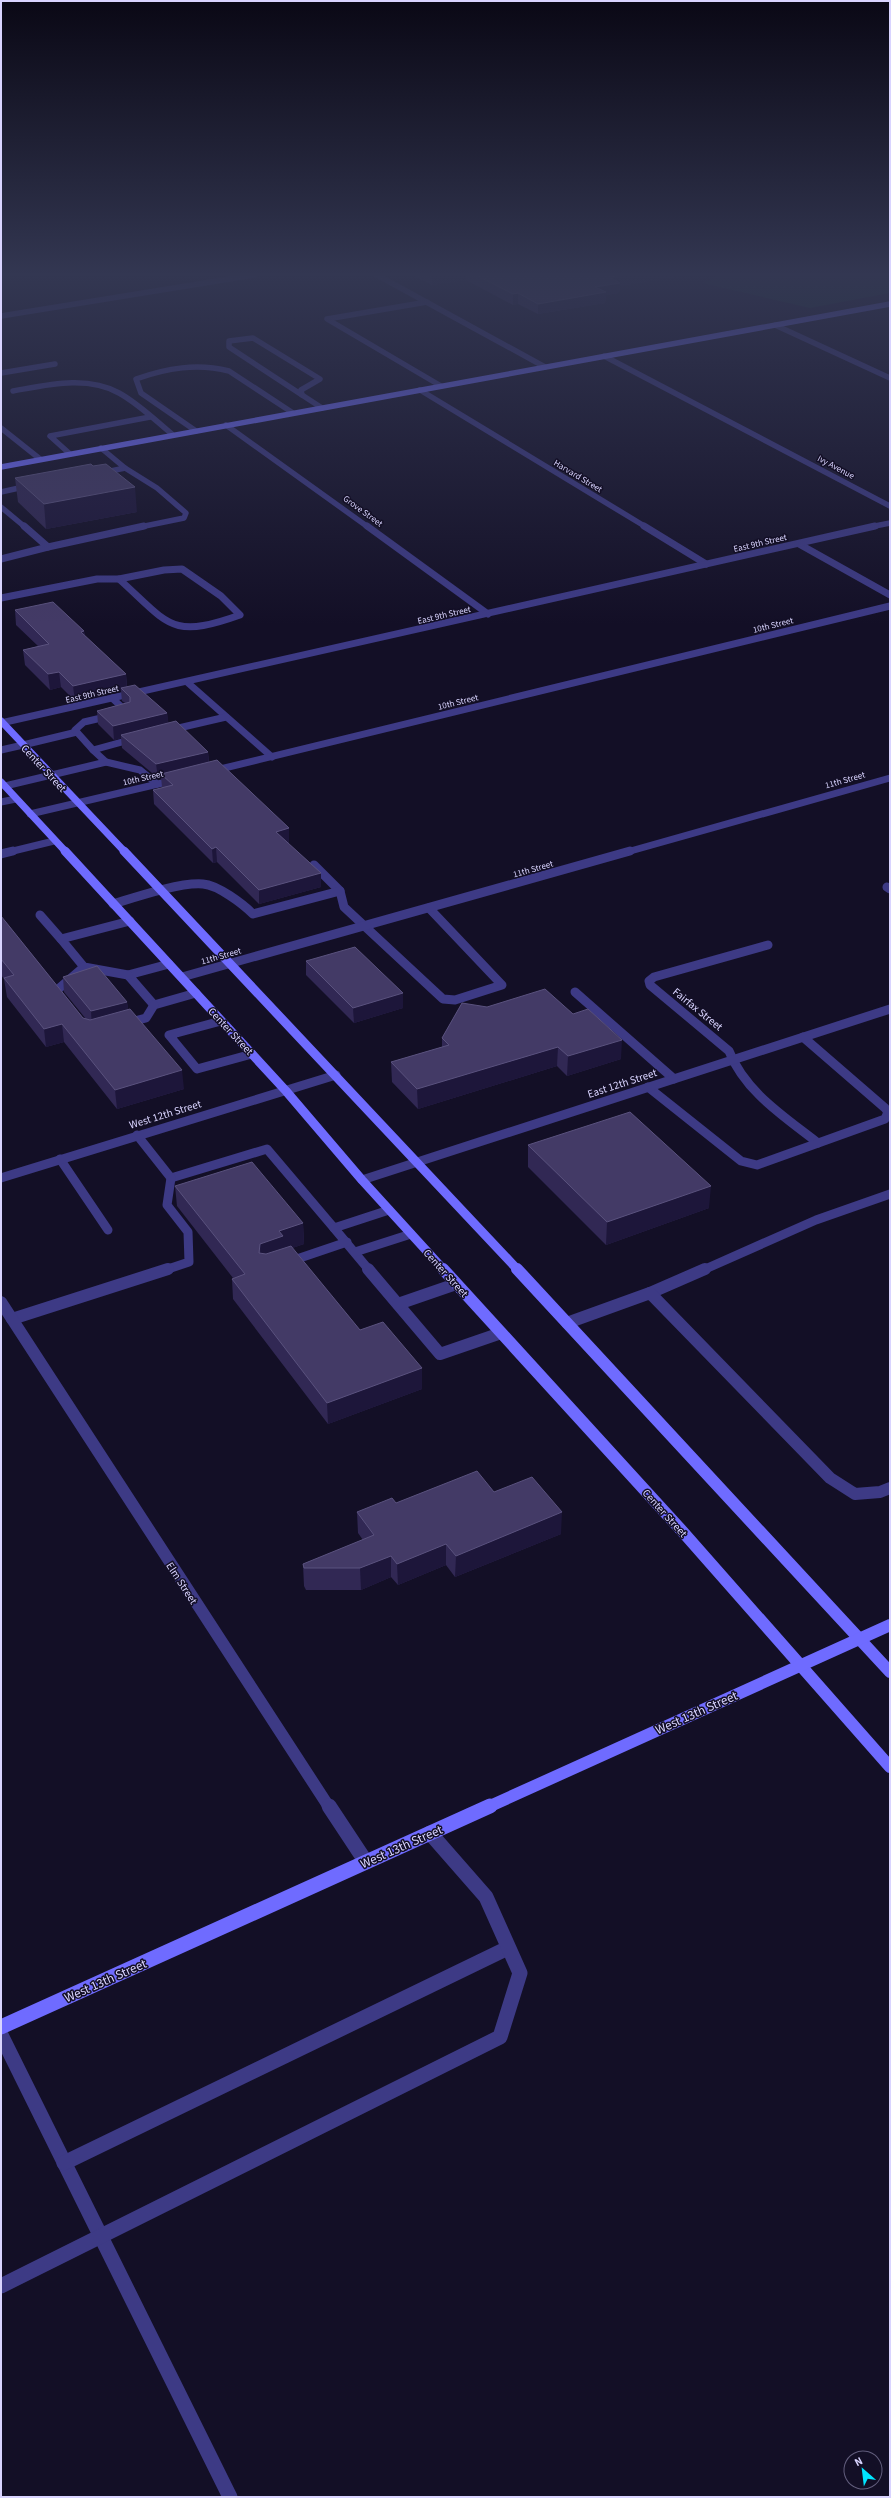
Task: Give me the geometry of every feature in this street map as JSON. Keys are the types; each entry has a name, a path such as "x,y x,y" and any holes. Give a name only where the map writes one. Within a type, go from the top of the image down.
{"main road":[{"path":"1,466 411,392"},
{"name":"Center Street","path":"2,722 76,803 418,1162 890,1672"},
{"name":"Center Street","path":"3,784 286,1091 362,1180 800,1665 890,1767"},
{"name":"West 13th Street","path":"1,2027 890,1625"}],"street":[{"path":"117,392 173,435"},
{"path":"140,392 196,431"},
{"path":"260,392 293,413"},
{"path":"297,392 322,408"},
{"name":"Harvard Street","path":"423,392 706,564"},
{"name":"Ivy Avenue","path":"672,392 890,506"},
{"path":"70,454 50,436 64,432 150,417"},
{"name":"Grove Street","path":"226,425 488,614"},
{"path":"1,428 40,460"},
{"path":"1,559 48,547 184,518 186,513 146,478 125,468 101,448"},
{"path":"92,475 125,468"},
{"path":"1,492 39,485"},
{"path":"1,507 48,547"},
{"name":"East 9th Street","path":"2,722 187,682 890,523"},
{"path":"799,544 890,595"},
{"path":"1,598 97,579 119,579 164,570 182,569 220,596 240,615 221,622 186,628 171,624 119,579"},
{"name":"10th Street","path":"203,773 890,606"},
{"path":"187,682 272,757"},
{"path":"77,732 76,730 84,722 127,712 112,698"},
{"path":"159,733 226,717"},
{"path":"1,750 77,732"},
{"path":"77,732 106,762"},
{"path":"94,750 144,736"},
{"path":"3,784 106,762 140,770 157,784"},
{"name":"10th Street","path":"30,814 180,778"},
{"name":"11th Street","path":"182,977 890,778"},
{"path":"1,802 16,799"},
{"path":"1,854 54,841"},
{"path":"314,865 340,891 344,907 443,999 455,1000 502,985 429,908"},
{"path":"113,904 160,890 204,884 240,901 253,914 340,891"},
{"path":"40,915 84,967 128,975 169,964"},
{"path":"61,939 130,921"},
{"name":"Fairfax Street","path":"768,944 654,977 649,981 650,985 721,1043 728,1051 731,1061 753,1088 818,1143"},
{"path":"66,1003 56,991 84,967"},
{"path":"128,975 154,1005"},
{"path":"575,992 674,1079"},
{"path":"118,1026 146,1018 154,1005 196,993"},
{"name":"East 12th Street","path":"362,1180 890,1009"},
{"path":"221,1021 170,1035 197,1069 252,1054"},
{"path":"648,1087 740,1161 747,1164 757,1165 885,1119 888,1112 803,1038"},
{"name":"West 12th Street","path":"1,1178 336,1075"},
{"path":"12,1319 190,1262 188,1232 167,1205 171,1178 137,1135"},
{"path":"171,1178 267,1149 440,1354 501,1333"},
{"path":"60,1159 108,1230"},
{"path":"567,1323 650,1293 816,1220 890,1194"},
{"path":"334,1228 389,1210"},
{"path":"355,1252 411,1234"},
{"path":"280,1264 347,1242"},
{"path":"398,1304 456,1284"},
{"path":"650,1293 830,1478 855,1494 880,1492 890,1488"},
{"name":"Elm Street","path":"1,1302 258,1700 366,1862"},
{"path":"1,2286 102,2238 500,2037 520,1973 486,1898 430,1833"},
{"path":"64,2163 492,1954 508,1948"},
{"path":"1,2035 230,2497"}],"building":[{"path":"91,464 93,466 106,464 135,487 44,504 15,478"},
{"path":"53,602 84,631 81,632 126,674 73,686 59,672 48,674 23,650 49,644 15,610"},
{"path":"135,685 167,713 113,726 97,711 130,702 130,697 121,688"},
{"path":"176,721 208,752 156,764 121,735"},
{"path":"217,760 289,828 276,832 321,873 259,890 216,847 212,849 153,790 173,785 161,774"},
{"path":"1,916 83,1018 90,1020 130,1009 182,1070 115,1090 62,1024 44,1029 4,978 14,975 1,959"},
{"path":"355,947 403,993 353,1008 306,961"},
{"path":"97,966 127,1002 91,1011 63,977"},
{"path":"545,989 573,1014 588,1009 622,1040 568,1056 558,1047 417,1089 391,1062 449,1045 442,1038 462,1003 487,1007"},
{"path":"630,1112 711,1186 607,1222 528,1145"},
{"path":"252,1162 303,1223 279,1231 283,1236 260,1244 259,1253 266,1254 291,1246 360,1330 383,1322 422,1368 327,1403 232,1279 245,1274 175,1186"},
{"path":"477,1471 494,1492 532,1477 562,1512 456,1556 446,1544 397,1564 391,1556 360,1568 304,1568 303,1564 374,1535 357,1512 392,1498 396,1503"}]}
